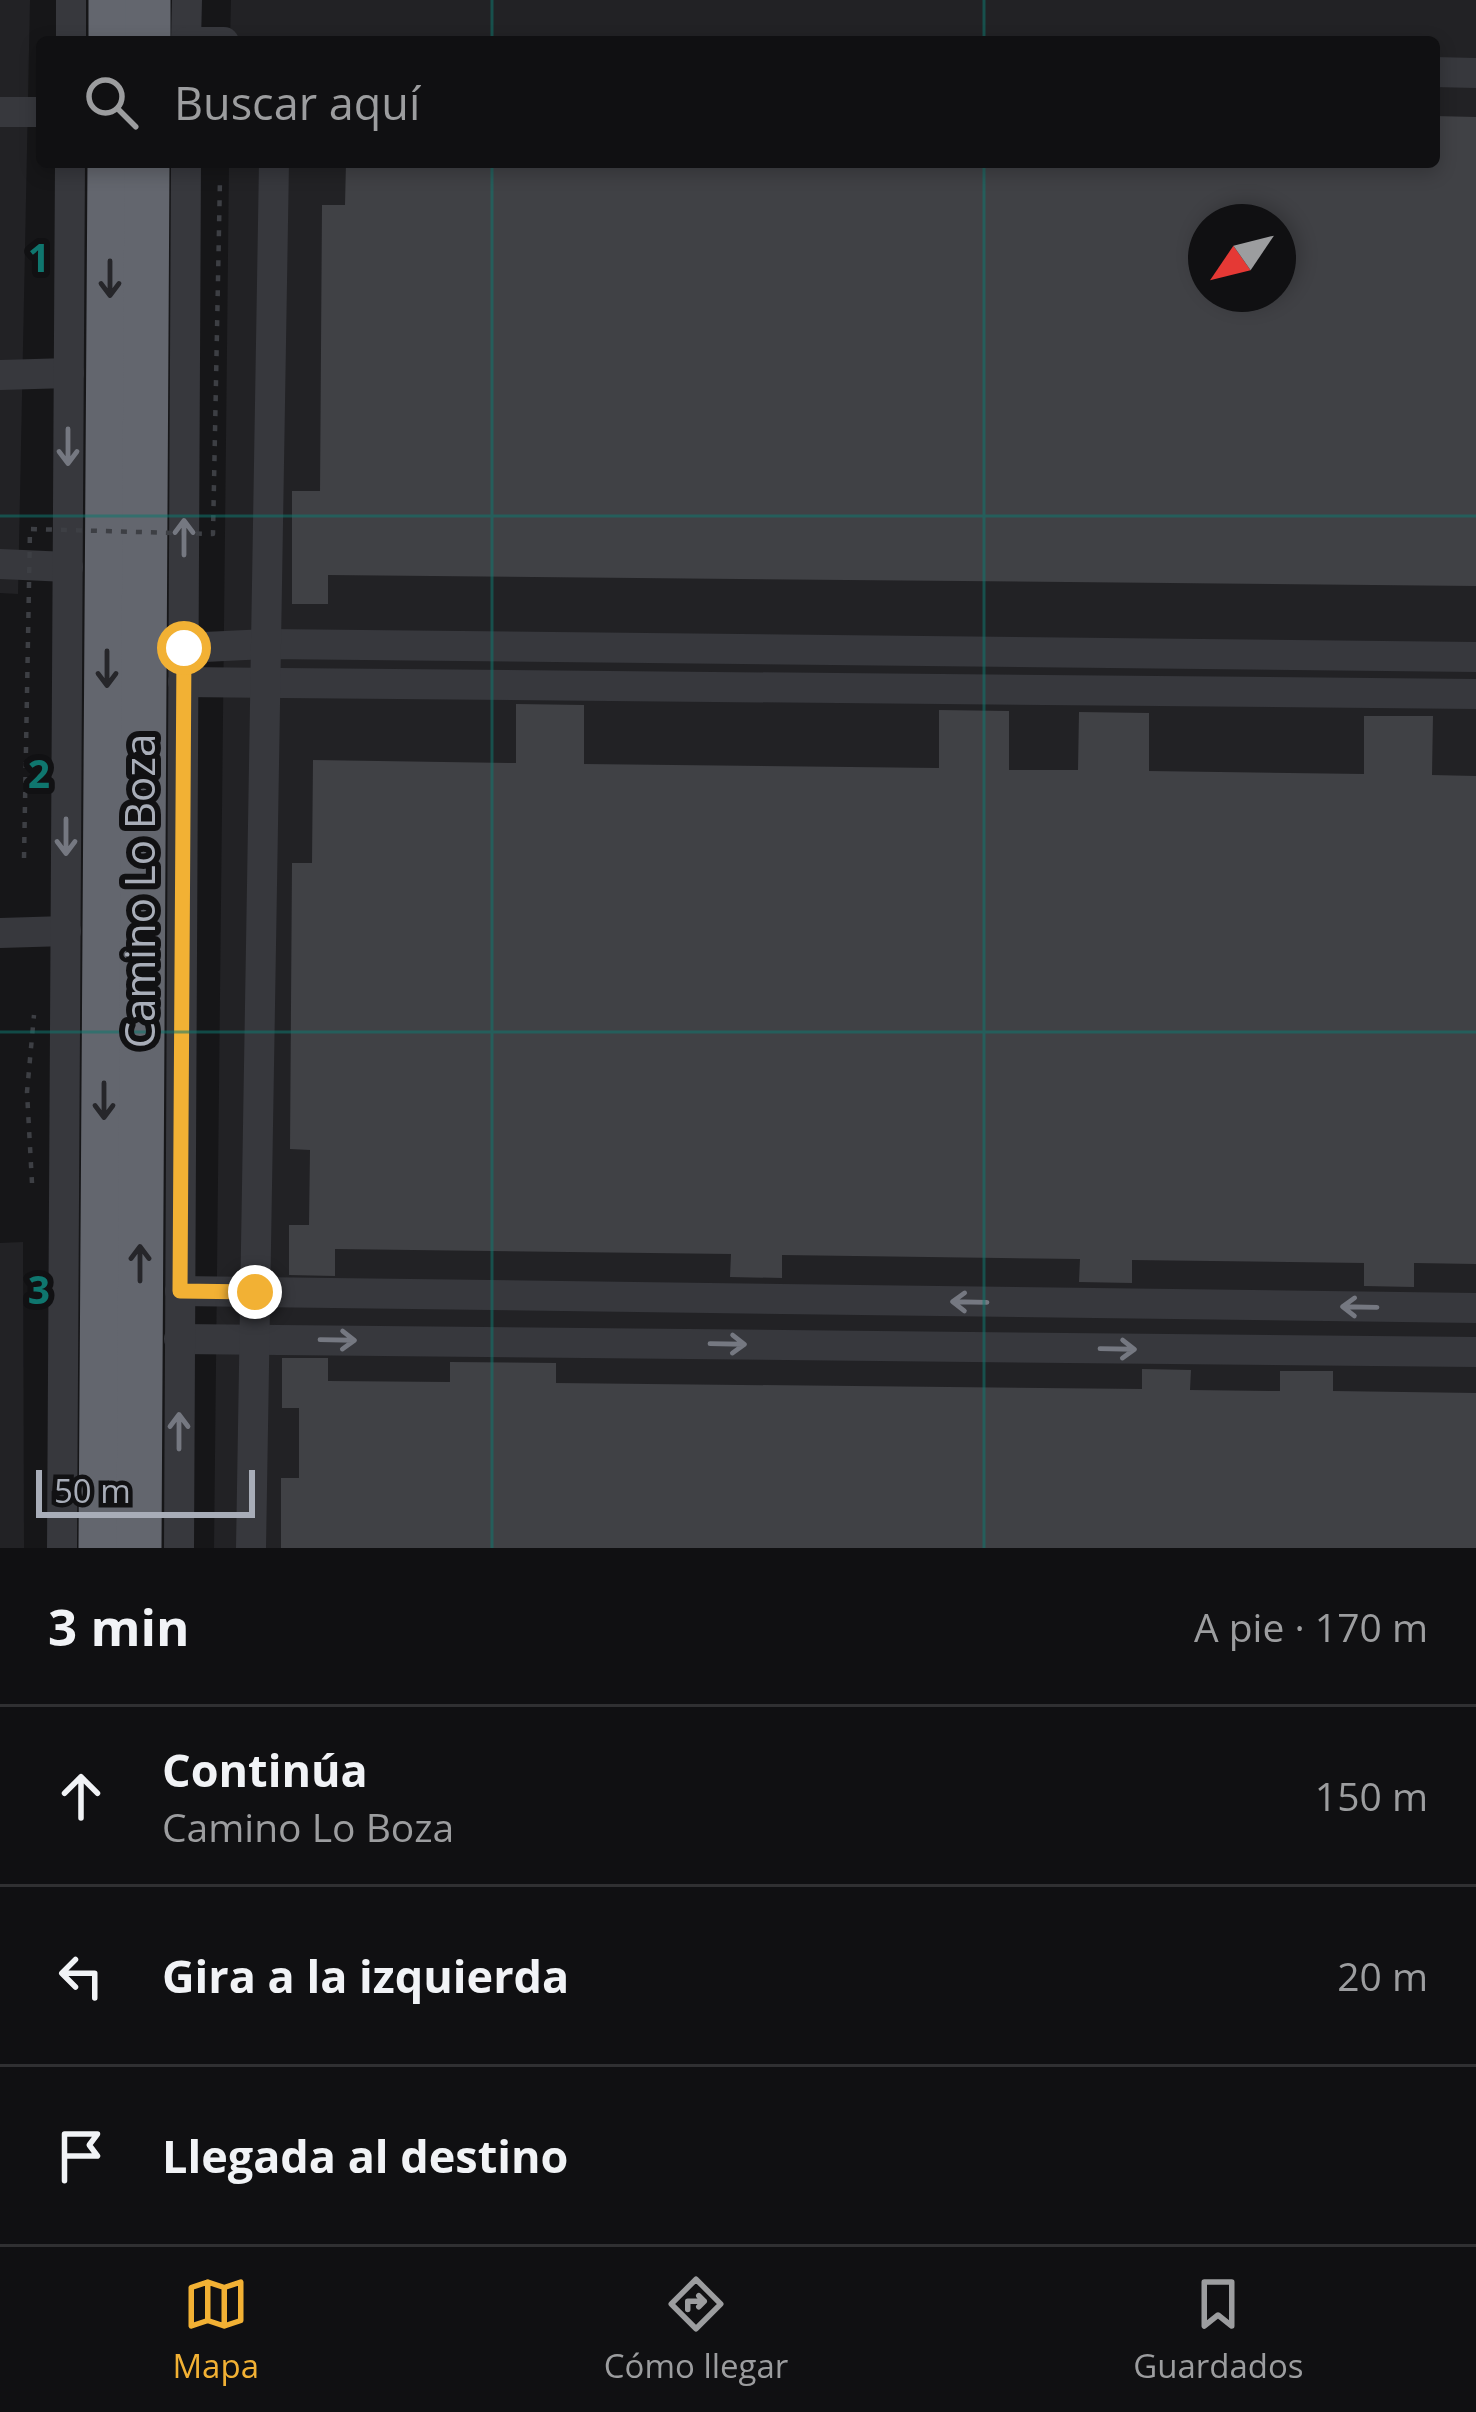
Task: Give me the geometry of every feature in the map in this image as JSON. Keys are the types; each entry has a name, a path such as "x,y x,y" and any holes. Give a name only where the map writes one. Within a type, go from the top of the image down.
{"highway":[{"path":"111,0 111,36"},
{"path":"148,0 148,36"},
{"path":"101,1548 110,168"},
{"path":"139,1548 147,168"}],"street":[{"path":"71,0 71,36"},
{"path":"186,36 187,0"},
{"path":"1440,72 1476,73"},
{"path":"0,112 36,112"},
{"name":"Camino Lo Boza","path":"62,1548 70,168"},
{"name":"Camino Lo Boza","path":"178,1548 186,168"},
{"path":"251,1548 274,168"},
{"path":"0,375 69,373"},
{"path":"0,564 68,567"},
{"path":"184,648 266,644 1476,657"},
{"path":"183,682 1476,694"},
{"path":"0,933 66,932"},
{"path":"180,1291 1476,1308"},
{"path":"179,1339 1476,1352"}],"path":[{"path":"24,858 31,529 213,534 220,178"}],"shaded area":[{"path":"0,0 30,0 18,594 0,593"},
{"path":"231,0 1476,0 1476,1548 214,1548 229,168 1440,168 1440,36 230,36"},
{"path":"23,1242 24,1548 0,1548 0,1243"}],"building":[{"path":"1440,116 1476,117 1476,586 328,575 328,604 292,604 292,491 320,491 322,205 345,205 346,168 1440,168"},
{"path":"516,704 584,705 584,764 939,768 939,710 1009,711 1009,770 1078,770 1079,712 1149,713 1149,771 1364,774 1364,716 1433,716 1432,775 1476,776 1476,1264 1414,1263 1414,1287 1364,1286 1364,1263 1132,1260 1132,1283 1079,1282 1080,1259 782,1255 782,1278 730,1277 731,1254 335,1249 335,1276 289,1275 289,1225 309,1225 310,1150 290,1149 292,863 312,863 313,760 516,763"},
{"path":"282,1358 328,1358 328,1381 450,1382 450,1362 556,1363 556,1383 1142,1389 1142,1369 1191,1370 1190,1390 1280,1391 1280,1371 1333,1371 1333,1391 1476,1393 1476,1548 281,1548 281,1478 299,1478 299,1408 282,1408"}],"route":[{"path":"184,648 180,1291 255,1292"}]}
